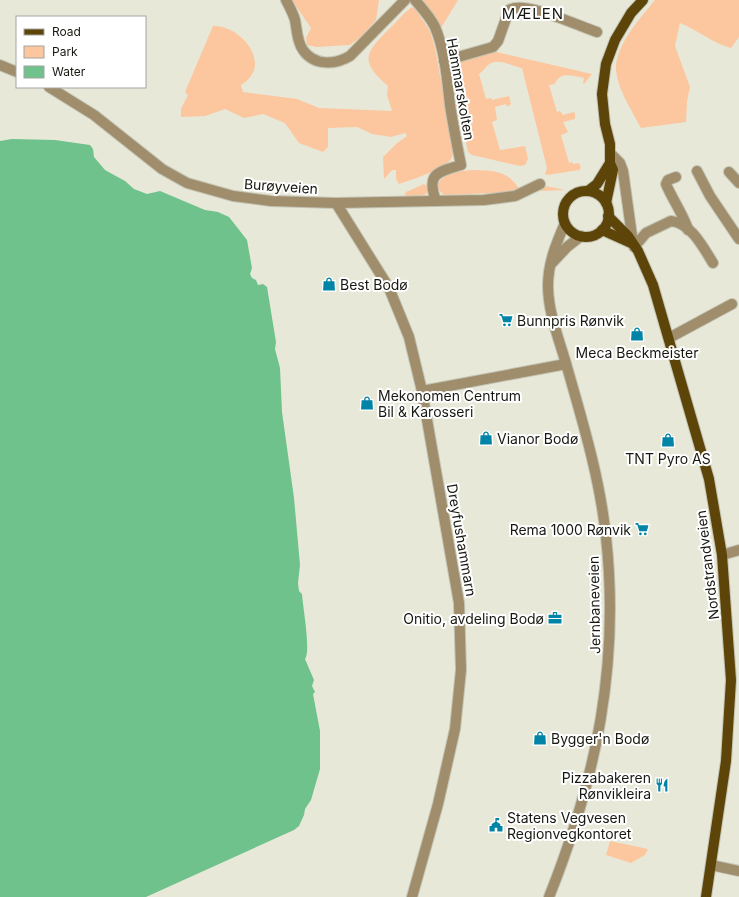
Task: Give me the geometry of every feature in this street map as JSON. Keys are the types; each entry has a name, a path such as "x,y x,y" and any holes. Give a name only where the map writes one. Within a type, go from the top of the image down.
{"main road":[{"path":"610,158 597,184 588,191 576,193 568,199 563,212 565,223 571,232 581,236 593,235 602,230 608,216 606,204 613,170 610,158 602,94 606,64 615,40 632,13 643,0"},
{"path":"588,191 598,195 606,204"},
{"name":"Nordstrandveien","path":"608,216 628,236 647,267 709,479 722,556 735,680 726,761 706,897"},
{"path":"602,230 633,245"}],"street":[{"path":"286,0 295,18 299,43 303,50 314,60 339,62 350,56 405,0"},
{"name":"Hammarskolten","path":"415,0 435,26 444,61 461,165 440,171 435,176 432,183 436,201"},
{"path":"444,61 493,47 498,41 506,14 512,7 536,5 597,32"},
{"path":"0,65 16,72"},
{"name":"Burøyveien","path":"51,88 94,115 162,169 187,183 233,196 271,201 336,203 501,199 520,194 540,184"},
{"path":"610,158 620,163 623,171 633,245"},
{"path":"697,171 710,196 739,239"},
{"path":"729,172 739,183"},
{"path":"676,177 668,180 666,184 674,202 688,225 688,230"},
{"name":"Dreyfushammarn","path":"336,203 390,288 410,337 422,391 459,603 461,670 455,730 448,765 412,897"},
{"path":"633,245 646,233 671,221 688,230 700,242 713,263"},
{"name":"Jernbaneveien","path":"548,897 569,842 590,771 600,724 608,670 610,630 610,585 604,518 592,457 548,296 548,280 552,263 551,254 565,223"},
{"path":"552,263 567,247 581,236"},
{"path":"669,338 732,304"},
{"path":"422,391 566,364"},
{"path":"722,556 739,550"},
{"path":"712,864 739,871"}],"green space":[{"path":"292,0 379,0 376,20 362,36 350,45 317,47 307,45 306,38 311,28"},
{"path":"423,0 458,0 441,28"},
{"path":"655,0 739,0 739,37 731,48 724,46 680,23 675,46 690,87 687,101 686,122 641,128 619,84 616,69 617,60 624,42"},
{"path":"412,7 416,10 430,31 435,48 453,147 452,157 444,166 436,170 399,184 396,179 396,170 392,170 384,179 383,157 396,144 407,136 405,133 391,137 372,134 357,127 328,128 328,147 323,152 299,143 285,123 263,114 244,118 225,109 205,116 181,117 181,109 188,95 185,92 213,26 224,27 234,32 243,39 250,48 254,58 255,68 250,77 241,85 243,92 297,99 319,108 392,111 387,95 388,86 373,70 369,63 370,51 381,37"},
{"path":"492,51 592,74 584,84 584,78 567,75 560,77 555,84 549,85 557,112 560,111 563,115 574,112 575,114 575,119 563,122 568,132 561,135 569,163 579,163 581,168 579,170 547,175 545,174 547,168 522,68 500,62 488,65 479,74 486,99 491,98 492,100 509,96 511,104 507,107 506,104 495,107 497,120 492,122 500,150 525,146 528,159 525,165 520,166 472,155 468,152 462,121 458,116 450,69 454,62"},
{"path":"473,170 494,171 505,175 515,183 520,190 540,185 565,190 444,195 437,188 442,179 451,173"},
{"path":"424,184 428,187 427,193 424,195 406,197 406,192"},
{"path":"610,841 648,849 645,855 631,863 606,855"}],"water":[{"path":"12,139 55,140 90,145 93,149 94,157 105,170 125,181 134,189 147,194 160,191 205,210 218,212 229,217 247,240 252,268 250,274 252,278 256,280 258,285 263,284 267,287 276,342 275,349 280,368 282,412 294,498 300,565 298,583 299,591 302,594 307,639 307,654 305,659 314,680 312,686 315,692 313,694 320,731 320,769 311,800 305,809 299,826 294,830 146,897 0,897 0,141"}],"place":[{"name":"Best Bodø","path":"329,284"},
{"name":"Bunnpris Rønvik","path":"506,320"},
{"name":"Meca Beckmeister","path":"637,334"},
{"name":"Mekonomen Centrum Bil & Karosseri","path":"367,403"},
{"name":"Vianor Bodø","path":"486,438"},
{"name":"TNT Pyro AS","path":"668,440"},
{"name":"Rema 1000 Rønvik","path":"642,529"},
{"name":"Onitio, avdeling Bodø","path":"555,618"},
{"name":"Bygger'n Bodø","path":"540,738"},
{"name":"Pizzabakeren Rønvikleira","path":"662,785"},
{"name":"Statens Vegvesen Regionvegkontoret","path":"496,825"}],"district":[{"name":"MÆLEN","path":"533,13"}]}
